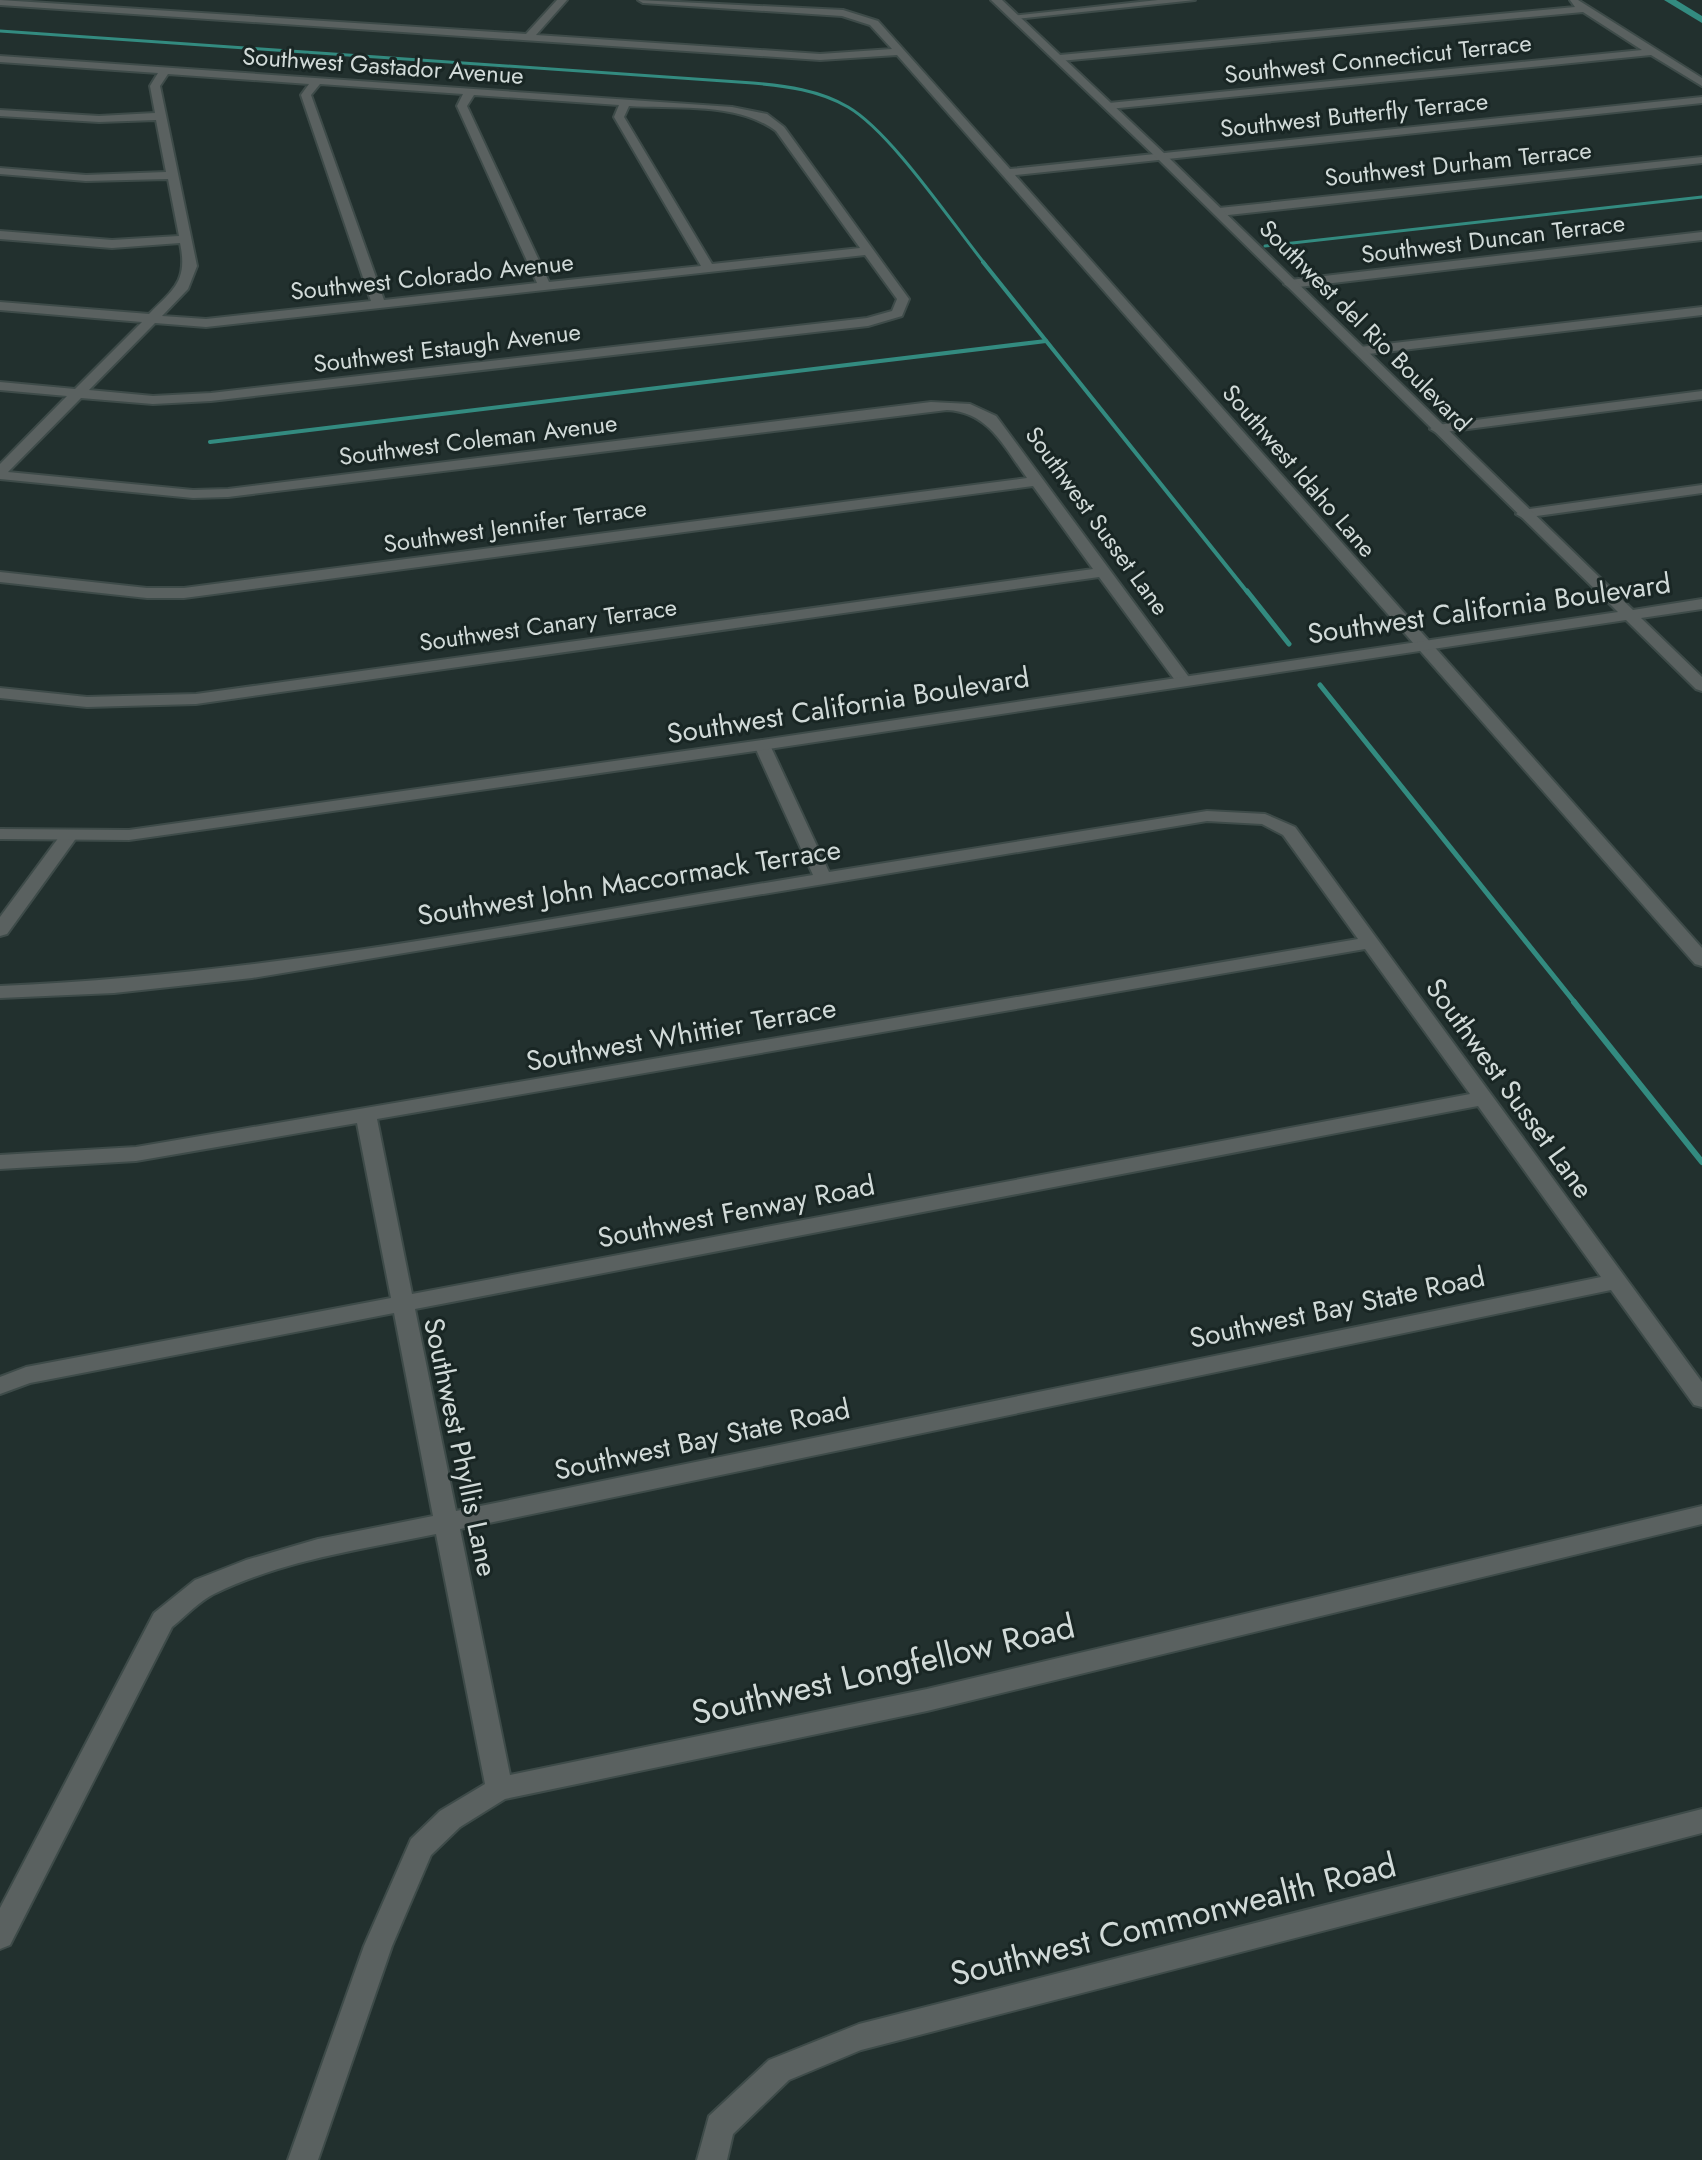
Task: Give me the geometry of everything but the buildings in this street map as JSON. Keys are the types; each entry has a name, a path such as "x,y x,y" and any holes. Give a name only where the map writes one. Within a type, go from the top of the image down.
{"street":[{"path":"129,10 143,0"},
{"path":"528,38 562,0"},
{"name":"Southwest Idaho Lane","path":"643,0 860,16 874,23 1010,172 1421,645 1702,960"},
{"name":"Southwest del Rio Boulevard","path":"996,0 1219,212 1523,514 1702,686"},
{"path":"1016,16 1190,0"},
{"path":"1571,0 1702,83"},
{"path":"0,2 828,58 900,52"},
{"path":"1060,58 1585,9"},
{"name":"Southwest Connecticut Terrace","path":"1109,106 1652,52"},
{"name":"Southwest Gastador Avenue","path":"0,59 732,110 763,116 780,129 869,251"},
{"path":"0,474 184,286 191,266 155,81 165,71"},
{"path":"316,82 306,95 379,305"},
{"path":"470,92 462,106 545,286"},
{"name":"Southwest Butterfly Terrace","path":"1010,172 1702,100"},
{"path":"625,103 619,117 709,269"},
{"path":"0,113 87,119 161,116"},
{"name":"Southwest Durham Terrace","path":"1219,212 1702,160"},
{"path":"0,171 86,178 171,175"},
{"path":"0,235 112,244 187,239"},
{"name":"Southwest Duncan Terrace","path":"1290,284 1702,236"},
{"name":"Southwest Colorado Avenue","path":"0,306 206,323 869,251"},
{"name":"Southwest Estaugh Avenue","path":"0,386 153,400 226,396 868,322 897,313 903,299 869,251"},
{"path":"1360,351 1702,311"},
{"path":"1437,429 1702,395"},
{"name":"Southwest Coleman Avenue","path":"0,474 180,493 228,493 931,406 960,407"},
{"name":"Southwest Susset Lane","path":"960,407 979,411 991,419 1183,680"},
{"name":"Southwest Jennifer Terrace","path":"0,577 147,593 184,593 1035,481"},
{"path":"1523,514 1702,489"},
{"name":"Southwest Canary Terrace","path":"0,693 87,702 196,699 1102,572"},
{"name":"Southwest California Boulevard","path":"0,834 68,837 129,835 762,745 1702,604"},
{"path":"762,745 823,878"},
{"name":"Southwest John Maccormack Terrace","path":"0,992 114,987 252,972 1207,816 1265,819"},
{"name":"Southwest Susset Lane","path":"1265,819 1289,831 1702,1399"},
{"path":"0,930 68,837"},
{"name":"Southwest Whittier Terrace","path":"0,1162 136,1154 1369,943"},
{"name":"Southwest Fenway Road","path":"0,1386 26,1375 401,1302 1484,1098"},
{"name":"Southwest Phyllis Lane","path":"366,1117 499,1789"},
{"name":"Southwest Bay State Road","path":"0,1936 163,1620 204,1587 255,1567 318,1549 1617,1281"},
{"name":"Southwest Longfellow Road","path":"303,2160 378,1946 421,1847 450,1819 499,1789 927,1700 1702,1515"},
{"name":"Southwest Commonwealth Road","path":"712,2160 720,2126 779,2070 859,2037 1702,1821"}],"waterway":[{"path":"1669,0 1702,20"},
{"path":"0,31 753,83 802,90 826,96 848,107 883,136 985,264"},
{"path":"1265,246 1702,197"},
{"path":"983,262 1248,593"},
{"path":"210,442 1046,341"},
{"path":"1247,591 1289,644"},
{"path":"1320,685 1576,1004"},
{"path":"1574,1002 1702,1162"}]}
